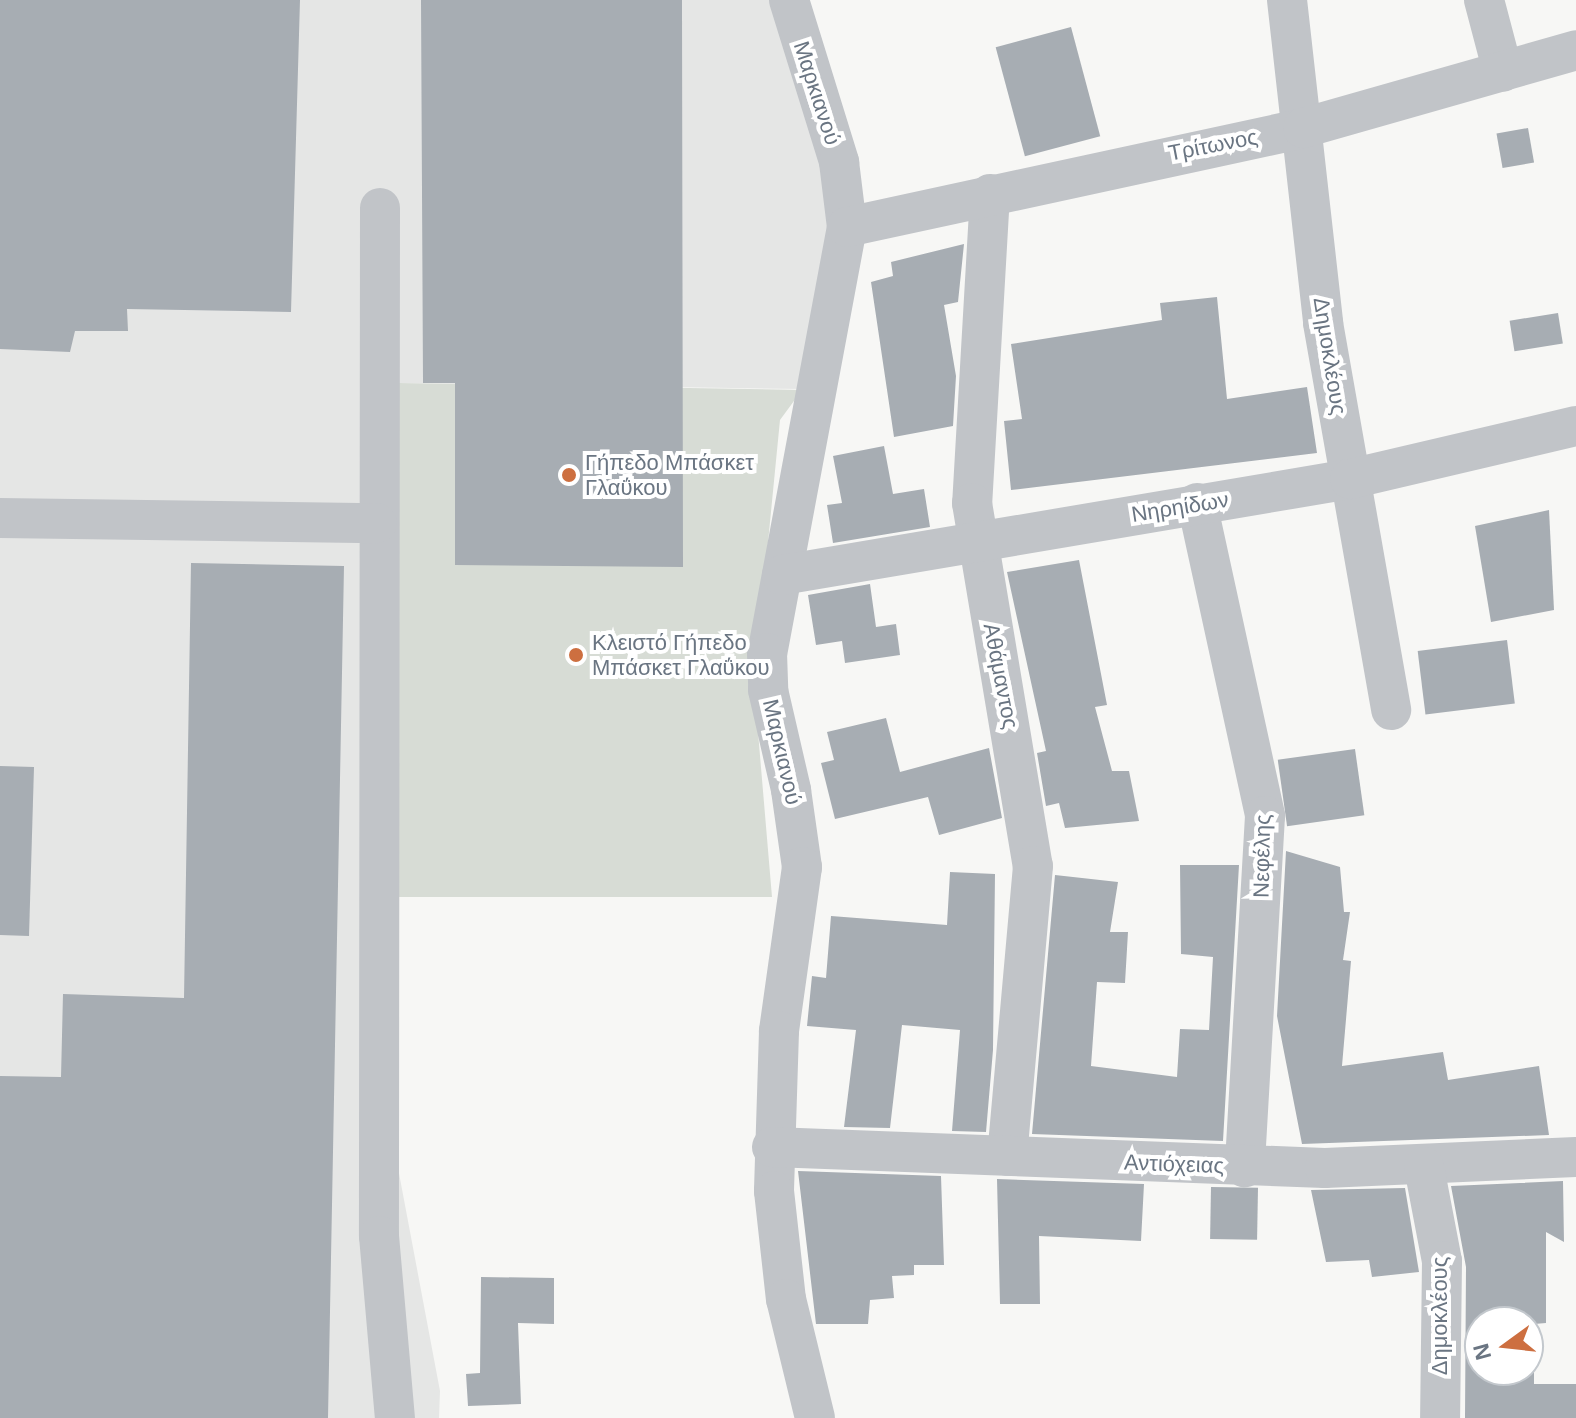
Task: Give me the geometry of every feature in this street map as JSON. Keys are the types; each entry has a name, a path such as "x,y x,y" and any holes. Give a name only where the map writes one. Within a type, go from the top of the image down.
{"street":[{"name":"Μαρκιανού","path":"789,0 839,162 847,227 767,653 768,690 791,790 802,867 779,1031 772,1147 786,1299 815,1418"},
{"name":"Δημοκλέους","path":"1287,0 1323,323 1391,710"},
{"path":"1484,0 1503,72"},
{"name":"Τρίτωνος","path":"847,227 1303,128 1576,50"},
{"name":"Αθάμαντος","path":"990,194 975,401 975,541 1033,866 1007,1156"},
{"path":"380,208 377,523 379,1236 395,1418"},
{"name":"Νηρηίδων","path":"782,575 1350,479 1576,426"},
{"name":"Νεφέλης","path":"1197,503 1265,816 1245,1167"},
{"path":"0,518 377,523"},
{"name":"Αντιόχειας","path":"772,1147 1245,1167 1424,1167 1576,1157"},
{"name":"Δημοκλέους","path":"1424,1167 1442,1261 1440,1418"}],"shaded area":[{"path":"0,0 775,0 822,157 833,224 802,389 399,383 395,1152 440,1391 439,1418 0,1418"},
{"name":"Κλειστό Γήπεδο Μπάσκετ Γλαΰκου","path":"399,383 802,390 780,420 754,685 772,897 393,897"}],"building":[{"path":"0,0 300,0 291,312 127,309 128,331 75,331 70,352 0,349"},
{"path":"421,0 682,0 683,567 455,565 455,383 423,383"},
{"path":"1071,27 1100,136 1025,156 996,47"},
{"path":"1528,128 1534,162 1503,168 1496,134"},
{"path":"964,244 958,302 944,305 956,376 953,426 894,437 871,282 893,276 891,262"},
{"path":"1217,297 1227,399 1307,387 1317,453 1011,490 1004,421 1022,419 1011,344 1162,320 1160,303"},
{"path":"1558,313 1563,344 1514,351 1510,321"},
{"path":"884,446 893,494 924,489 930,527 833,543 827,505 842,503 833,456"},
{"path":"1549,510 1554,610 1491,622 1475,526"},
{"path":"1079,560 1107,705 1095,707 1112,771 1129,771 1139,821 1065,828 1059,803 1046,806 1037,753 1046,751 1007,572"},
{"path":"191,563 344,566 328,1418 0,1418 0,1076 61,1077 63,994 184,998"},
{"path":"870,584 876,627 896,624 900,655 845,663 842,641 816,645 808,595"},
{"path":"1507,640 1515,704 1425,714 1418,651"},
{"path":"886,718 900,772 989,748 1002,818 939,835 928,797 835,819 821,763 834,760 827,732"},
{"path":"1355,749 1364,815 1287,826 1278,760"},
{"path":"0,766 34,767 29,936 0,935"},
{"path":"1286,851 1340,867 1344,912 1350,912 1343,960 1351,961 1342,1066 1443,1052 1448,1080 1539,1066 1549,1135 1302,1144 1277,1016"},
{"path":"1180,865 1239,865 1223,1141 1032,1134 1055,875 1118,882 1110,932 1128,932 1125,983 1097,982 1091,1066 1177,1077 1180,1029 1209,1030 1213,957 1181,954"},
{"path":"950,872 995,874 993,1050 986,1132 952,1131 960,1030 902,1025 890,1128 844,1127 856,1030 807,1026 812,976 826,978 831,916 947,925"},
{"path":"798,1171 941,1176 944,1265 914,1265 914,1275 892,1276 894,1298 870,1300 868,1324 816,1324"},
{"path":"997,1179 1144,1184 1141,1241 1039,1236 1040,1304 1000,1304"},
{"path":"1563,1181 1564,1242 1546,1232 1546,1323 1544,1306 1466,1306 1466,1267 1451,1186"},
{"path":"1211,1187 1258,1188 1257,1240 1210,1239"},
{"path":"1405,1188 1419,1272 1372,1277 1369,1260 1326,1262 1311,1190"},
{"path":"481,1277 554,1278 554,1324 518,1323 521,1404 468,1406 466,1374 480,1373"},
{"path":"1576,1384 1576,1418 1465,1418 1465,1386"}],"place":[{"name":"Γήπεδο Μπάσκετ Γλαΰκου","path":"569,475"},
{"name":"Κλειστό Γήπεδο Μπάσκετ Γλαΰκου","path":"576,655"}]}
